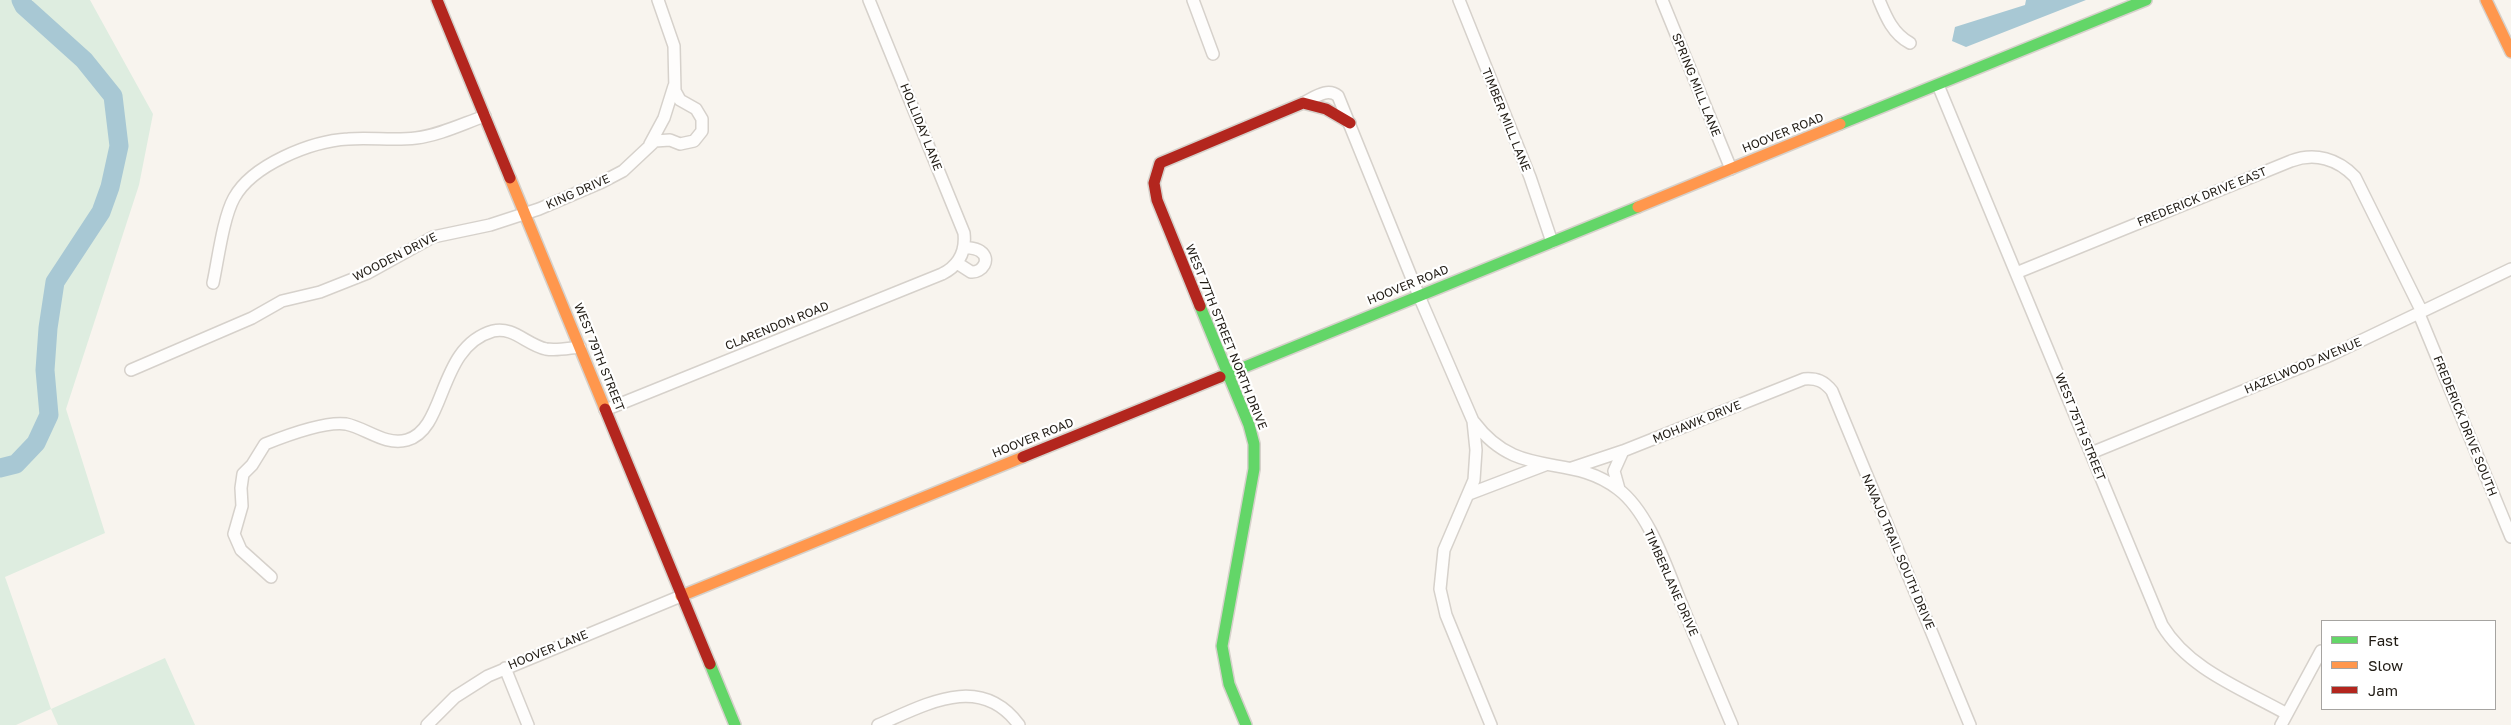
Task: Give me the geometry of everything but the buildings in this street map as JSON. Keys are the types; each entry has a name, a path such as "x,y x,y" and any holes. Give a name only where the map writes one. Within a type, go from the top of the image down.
{"street":[{"name":"WEST 79TH STREET","path":"437,0 735,725"},
{"name":"KING DRIVE","path":"525,213 602,182 623,171 650,144 664,118 674,86 676,69 674,46 658,0"},
{"name":"HOLLIDAY LANE","path":"869,0 964,233 961,255"},
{"path":"1193,0 1213,54"},
{"name":"TIMBER MILL LANE","path":"1459,0 1530,177 1552,242"},
{"name":"SPRING MILL LANE","path":"1662,0 1731,169"},
{"path":"1879,0 1892,28 1910,43"},
{"path":"2486,0 2511,52"},
{"name":"HOOVER ROAD","path":"681,596 1938,85 2139,1"},
{"name":"WEST 75TH STREET","path":"1938,85 2162,625 2172,641 2197,664 2287,714"},
{"path":"650,144 660,140 670,140 680,144 690,142 702,131 700,115 696,109 680,100 674,86"},
{"path":"1303,103 1326,92 1332,92 1338,96 1419,296 1473,420 1476,466 1469,494 1442,555 1440,589 1446,616 1491,725"},
{"path":"1303,103 1326,109 1350,123"},
{"name":"WEST 77TH STREET NORTH DRIVE","path":"1246,725 1229,684 1222,646 1224,621 1254,469 1254,444 1249,425 1157,200 1154,183 1160,163 1303,103"},
{"path":"213,283 232,200 245,181 264,166 325,143 350,138 394,140 422,137 485,116"},
{"name":"FREDERICK DRIVE EAST","path":"2016,273 2303,157 2323,158 2339,163 2355,177 2371,207"},
{"name":"FREDERICK DRIVE SOUTH","path":"2371,207 2421,313 2511,537"},
{"name":"WOODEN DRIVE","path":"131,370 252,318 282,301 313,294 368,273 433,236 482,228 525,213"},
{"path":"976,249 984,255 985,263 978,272 967,271 961,255 976,249"},
{"name":"CLARENDON ROAD","path":"605,410 942,274 961,255"},
{"name":"HAZELWOOD AVENUE","path":"2091,453 2331,355 2511,269"},
{"path":"271,577 241,550 234,534 242,506 241,488 243,474 252,465 265,444 290,435 336,424 355,426 395,441 415,437 429,421 458,355 468,346 492,332 501,330 513,332 537,346 553,350 580,347"},
{"name":"MOHAWK DRIVE","path":"1572,468 1623,451 1804,379 1814,378 1822,382"},
{"name":"NAVAJO TRAIL SOUTH DRIVE","path":"1822,382 1832,391 1970,725"},
{"name":"TIMBERLANE DRIVE","path":"1473,420 1494,444 1508,453 1545,465 1572,468 1619,489 1633,505 1652,535 1732,725"},
{"path":"1619,489 1614,471 1623,451"},
{"path":"1469,494 1545,465"},
{"name":"HOOVER LANE","path":"427,725 463,691 505,668 681,596"},
{"path":"2281,725 2321,651"},
{"path":"505,668 528,725"},
{"path":"878,725 939,699 953,696 972,696 986,700 1010,714 1019,725"}],"green space":[{"path":"0,0 90,0 153,114 139,185 66,409 105,533 5,577 51,709 16,725 0,725"},
{"path":"165,658 195,725 58,725 51,709"}],"water":[{"path":"2026,0 2086,0 1966,47 1952,41 1955,27 2025,5"}],"waterway":[{"path":"0,468 16,464 36,443 49,415 45,370 48,328 55,282 101,212 110,187 119,146 113,96 84,60 24,6 21,0"}],"traffic: fast":[{"path":"1840,124 2146,0"},
{"path":"1220,377 1638,207"},
{"path":"1200,306 1249,425 1254,444 1254,469 1222,646 1229,684 1246,725"},
{"path":"710,664 735,725"}],"traffic: slow":[{"path":"2486,0 2511,52"},
{"path":"1638,207 1840,124"},
{"path":"510,178 605,409"},
{"path":"681,596 1023,457"}],"traffic: jam":[{"path":"437,0 510,178"},
{"path":"1200,306 1157,200 1154,183 1160,163 1303,103 1326,109 1350,123"},
{"path":"1023,457 1220,377"},
{"path":"605,409 710,664"}]}
